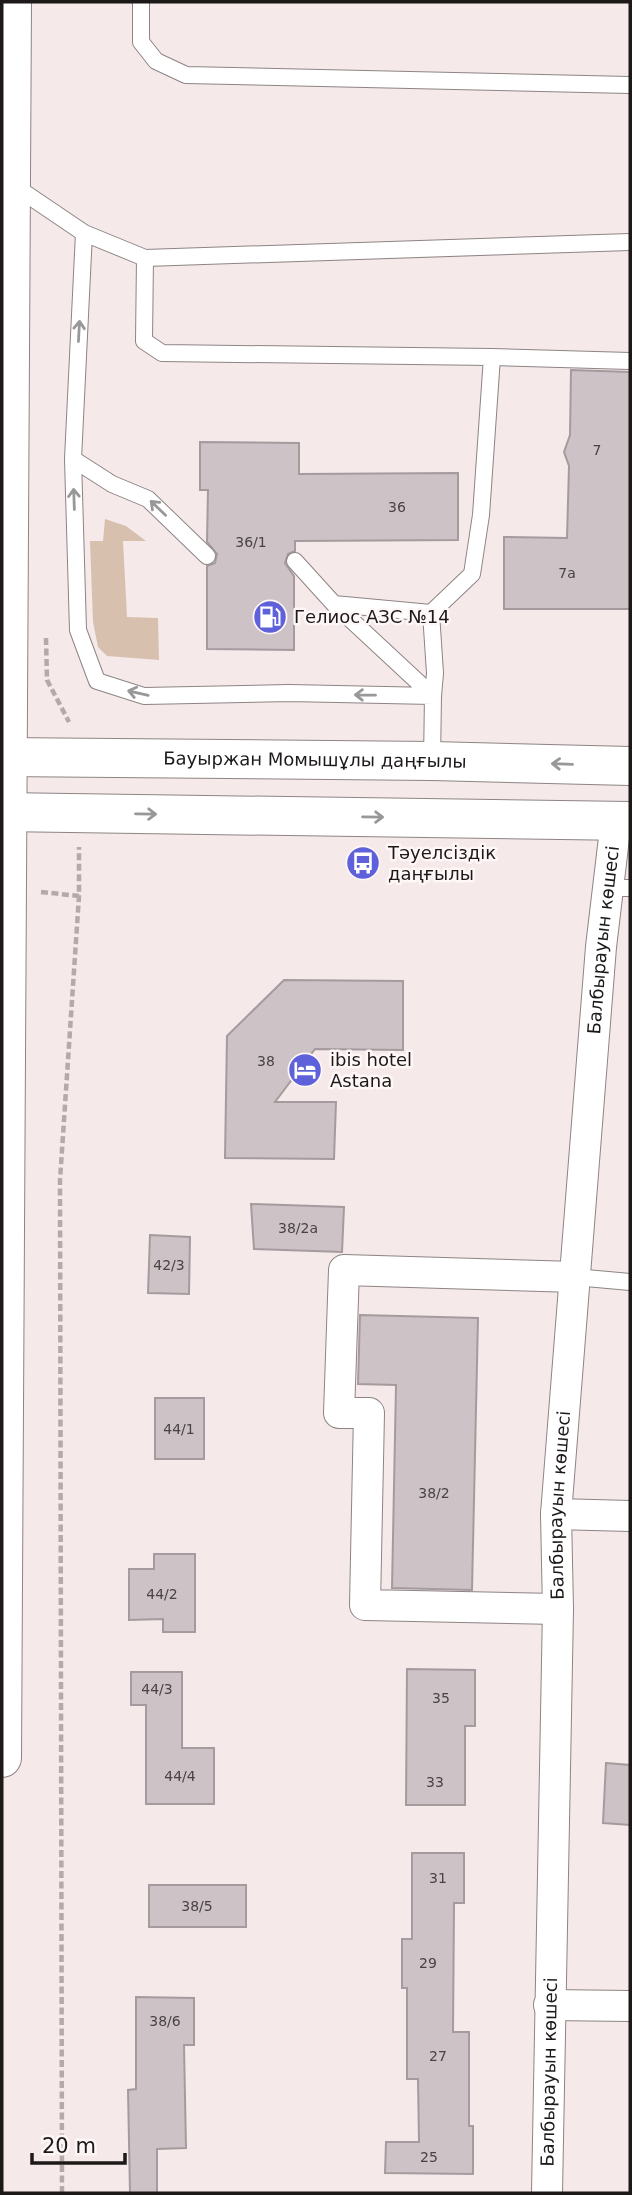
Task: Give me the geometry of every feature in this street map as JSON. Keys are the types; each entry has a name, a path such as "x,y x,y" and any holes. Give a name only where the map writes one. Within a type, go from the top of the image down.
{"main road":[{"path":"2,1758 4,757 13,185 12,2"},
{"name":"Бауыржан Момышұлы даңғылы","path":"4,757 432,761 630,766"},
{"path":"4,813 623,821"}],"street":[{"name":"Балбырауын көшесі","path":"547,2193 558,1609 556,1514 600,947 619,888 623,821"},
{"path":"558,1609 365,1605 369,1413 339,1413 344,1270 575,1278"},
{"path":"556,1514 630,1516"},
{"path":"549,2005 630,2006"}],"lane":[{"path":"141,2 141,42 156,61 186,75 630,85"},
{"path":"13,185 85,233 145,258 630,242"},
{"path":"85,233 73,459 78,630 97,681 144,695 433,696"},
{"path":"145,258 144,341 162,353 630,360"},
{"path":"334,604 431,613 472,574 481,515 492,357"},
{"path":"73,459 111,484 148,499 207,556"},
{"path":"295,561 334,604 433,696"},
{"path":"431,613 435,673 432,761"},
{"path":"575,1278 630,1282"}],"path":[{"path":"62,2193 60,1180 79,896 79,837"},
{"path":"39,892 79,896"}],"shaded area":[{"path":"105,519 126,526 146,541 123,541 127,617 158,618 159,660 107,656 98,647 93,622 90,541 103,541"}],"building":[{"path":"571,370 630,372 630,609 504,609 504,537 567,538 569,466 564,452 570,435"},
{"path":"200,442 299,443 299,474 458,473 458,540 295,541 295,551 288,554 285,563 294,576 294,650 207,649 207,566 215,563 217,554 207,542 208,490 200,490"},
{"path":"284,980 403,981 403,1050 315,1049 275,1102 336,1102 334,1159 225,1158 227,1036"},
{"path":"251,1204 344,1207 342,1252 254,1249"},
{"path":"150,1235 190,1237 189,1294 148,1293"},
{"path":"360,1315 478,1318 472,1590 392,1588 396,1385 358,1384"},
{"path":"155,1398 204,1398 204,1459 155,1459"},
{"path":"154,1554 195,1554 195,1632 163,1632 163,1619 129,1620 129,1569 154,1569"},
{"path":"407,1669 475,1670 475,1726 465,1726 465,1805 406,1805"},
{"path":"131,1672 182,1672 182,1748 214,1748 214,1804 146,1804 146,1705 131,1705"},
{"path":"606,1763 630,1765 630,1825 603,1823"},
{"path":"412,1853 464,1853 464,1903 454,1903 453,2032 469,2032 469,2126 473,2126 473,2174 385,2173 386,2142 419,2142 418,2079 407,2079 407,1988 402,1988 402,1939 412,1939"},
{"path":"149,1885 246,1885 246,1927 149,1927"},
{"path":"136,1997 194,1998 194,2045 184,2045 186,2148 157,2149 157,2193 130,2193 128,2090 136,2089"}],"place":[{"name":"Гелиос АЗС №14","path":"270,617"},
{"name":"Тәуелсіздік даңғылы","path":"363,863"},
{"name":"ibis hotel Astana","path":"305,1070"}]}
